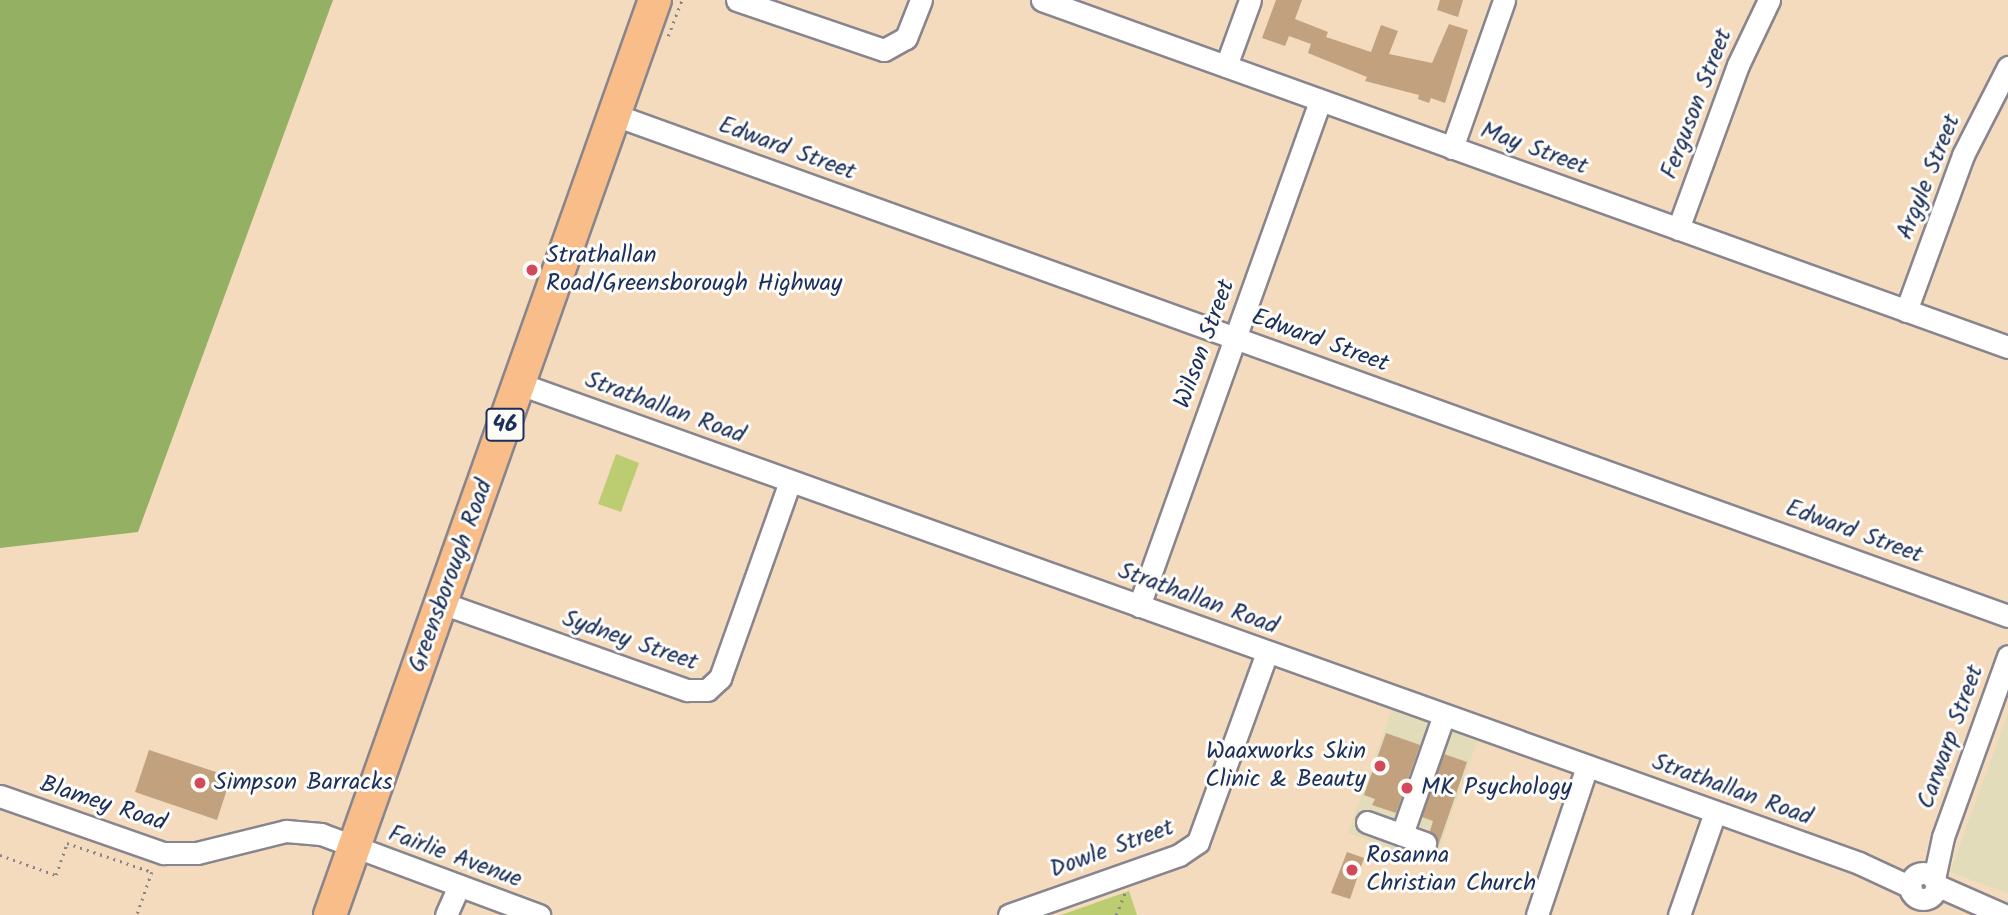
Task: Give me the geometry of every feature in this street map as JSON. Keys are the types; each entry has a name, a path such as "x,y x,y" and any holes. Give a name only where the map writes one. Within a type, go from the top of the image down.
{"highway":[{"name":"Greensborough Road","path":"330,915 655,0"}],"street":[{"path":"737,0 873,48 900,45 921,0"},
{"name":"May Street","path":"1042,0 2008,347"},
{"path":"1226,66 1250,0"},
{"path":"1452,148 1504,0"},
{"name":"Ferguson Street","path":"1678,229 1738,65 1769,0"},
{"name":"Argyle Street","path":"1906,311 1963,155 2008,67"},
{"name":"Wilson Street","path":"1139,606 1320,101"},
{"name":"Edward Street","path":"615,115 2008,616"},
{"name":"Strathallan Road","path":"520,384 1859,863 1922,892 1980,906 2004,915"},
{"name":"Sydney Street","path":"442,603 687,690 707,690 720,678 790,481"},
{"name":"Dowle Street","path":"1009,915 1179,855 1198,842 1267,652"},
{"name":"Carwarp Street","path":"1922,892 2008,656"},
{"path":"1402,834 1444,715"},
{"path":"1537,915 1587,766"},
{"name":"Blamey Road","path":"0,801 163,853 197,853 286,831 321,834 353,848"},
{"path":"1679,915 1715,812"},
{"path":"1367,822 1425,843"},
{"name":"Fairlie Avenue","path":"353,848 539,915"},
{"path":"446,915 459,886"}],"path":[{"path":"0,855 56,875 68,843 152,872 137,915"},
{"path":"1115,915 1124,889"}],"shaded area":[{"path":"1393,706 1479,736 1434,863 1348,833"},
{"path":"2008,713 2008,893 1950,872"}],"green space":[{"path":"0,0 333,0 138,532 0,548"},
{"path":"616,454 639,463 621,512 598,504"},
{"path":"1129,891 1137,915 1061,915"}],"building":[{"path":"1276,0 1302,0 1295,19 1328,32 1326,37 1371,52 1381,25 1398,31 1389,54 1432,63 1449,24 1468,30 1445,103 1431,98 1429,103 1418,99 1419,95 1365,81 1367,77 1308,53 1311,44 1289,36 1285,46 1262,38"},
{"path":"1440,0 1463,0 1458,17 1437,10"},
{"path":"1386,733 1420,745 1396,813 1372,805 1375,799 1364,795"},
{"path":"149,750 231,777 217,820 135,792"},
{"path":"1444,754 1467,762 1438,846 1430,831 1433,821 1422,817"},
{"name":"Rosanna Christian Church","path":"1347,852 1364,858 1350,899 1331,893"}],"place":[{"name":"Strathallan Road/Greensborough Highway","path":"532,270"},
{"name":"Waaxworks Skin Clinic & Beauty","path":"1380,766"},
{"name":"Simpson Barracks","path":"200,783"},
{"name":"MK Psychology","path":"1407,788"},
{"name":"Rosanna Christian Church","path":"1352,870"}]}
